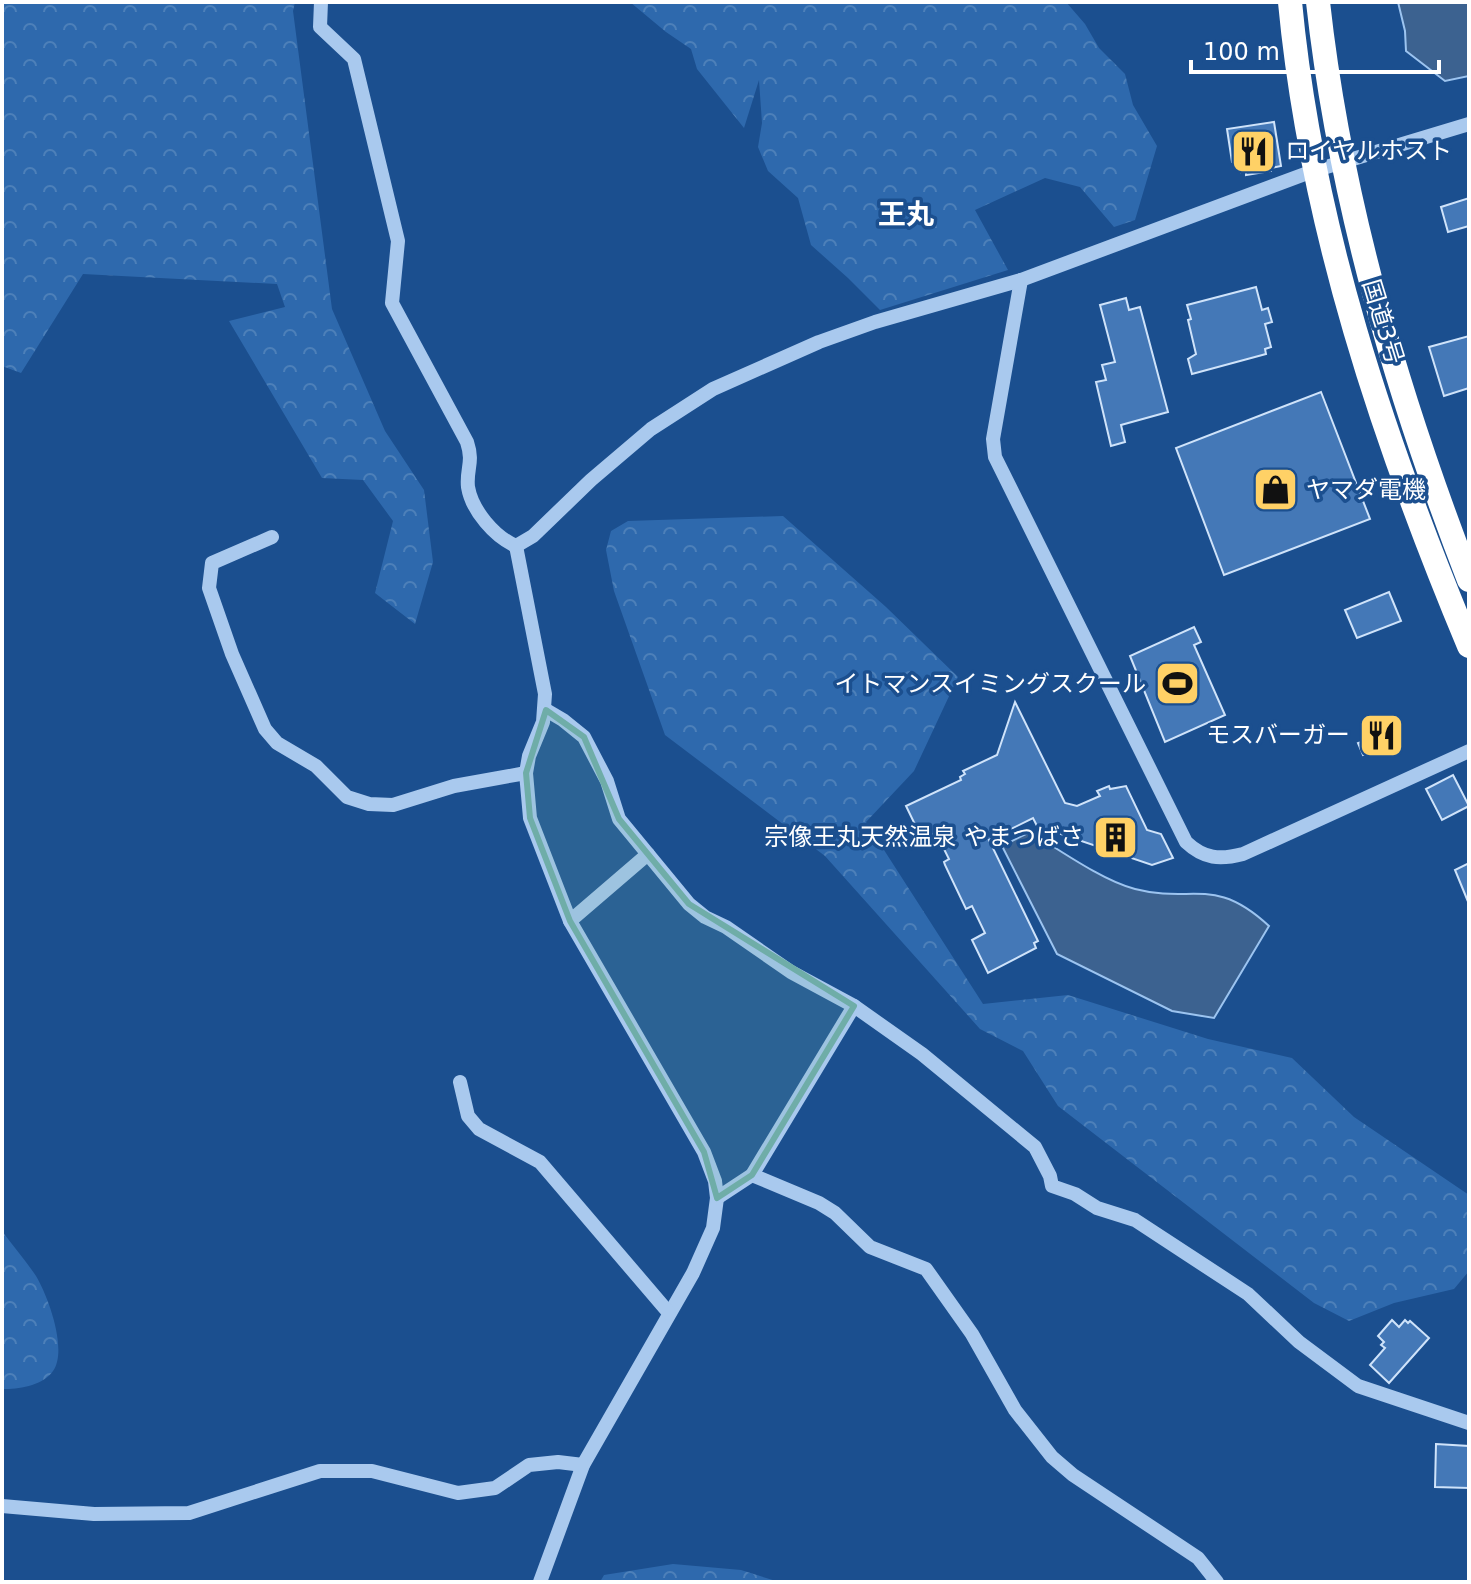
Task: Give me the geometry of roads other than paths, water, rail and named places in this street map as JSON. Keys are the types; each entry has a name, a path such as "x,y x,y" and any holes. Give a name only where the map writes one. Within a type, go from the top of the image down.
{"highway":[{"name":"国道3号","path":"1290,2 1294,50 1313,171 1345,297 1425,538 1469,646"},
{"name":"国道3号","path":"1318,2 1323,51 1355,221 1392,362 1430,481 1469,580"}],"street":[{"path":"321,2 320,27 354,59 398,241 392,303 467,442 472,457 468,485 473,502 502,540 516,546"},
{"path":"516,546 542,529 591,480 651,429 713,389 819,342 875,322 1021,280 1313,171 1469,124"},
{"path":"1021,280 993,439 995,457 1186,842 1195,851 1209,857 1243,854 1469,751"},
{"path":"272,537 212,563 209,588 232,654 265,729 277,743 316,766 347,797 369,804 393,805 454,786 526,773"},
{"path":"516,546 546,710 526,773 530,818 570,921 704,1152 715,1181 717,1198 713,1228 693,1273 583,1465 540,1582"},
{"path":"546,710 584,737 607,781 619,819 689,904 791,972 854,1006 922,1054 1035,1147 1052,1186 1075,1194 1097,1208 1135,1220 1248,1294 1299,1342 1358,1386 1469,1423"},
{"path":"570,921 648,854"},
{"path":"717,1198 752,1175 854,1006"},
{"path":"460,1082 468,1116 479,1129 540,1162 669,1313"},
{"path":"752,1175 819,1203 835,1213 870,1247 926,1269 972,1334 1015,1410 1052,1457 1073,1475 1198,1558 1217,1582"},
{"path":"2,1506 94,1514 189,1513 320,1471 372,1471 458,1493 495,1488 529,1465 558,1462 583,1465"}],"place":[{"name":"ロイヤルホスト","path":"1254,151"},
{"name":"ヤマダ電機","path":"1275,490"},
{"name":"イトマンスイミングスクール","path":"1177,684"},
{"name":"モスバーガー","path":"1381,735"},
{"name":"宗像王丸天然温泉 やまつばさ","path":"1115,837"}],"district":[{"name":"王丸","path":"906,214"}]}
